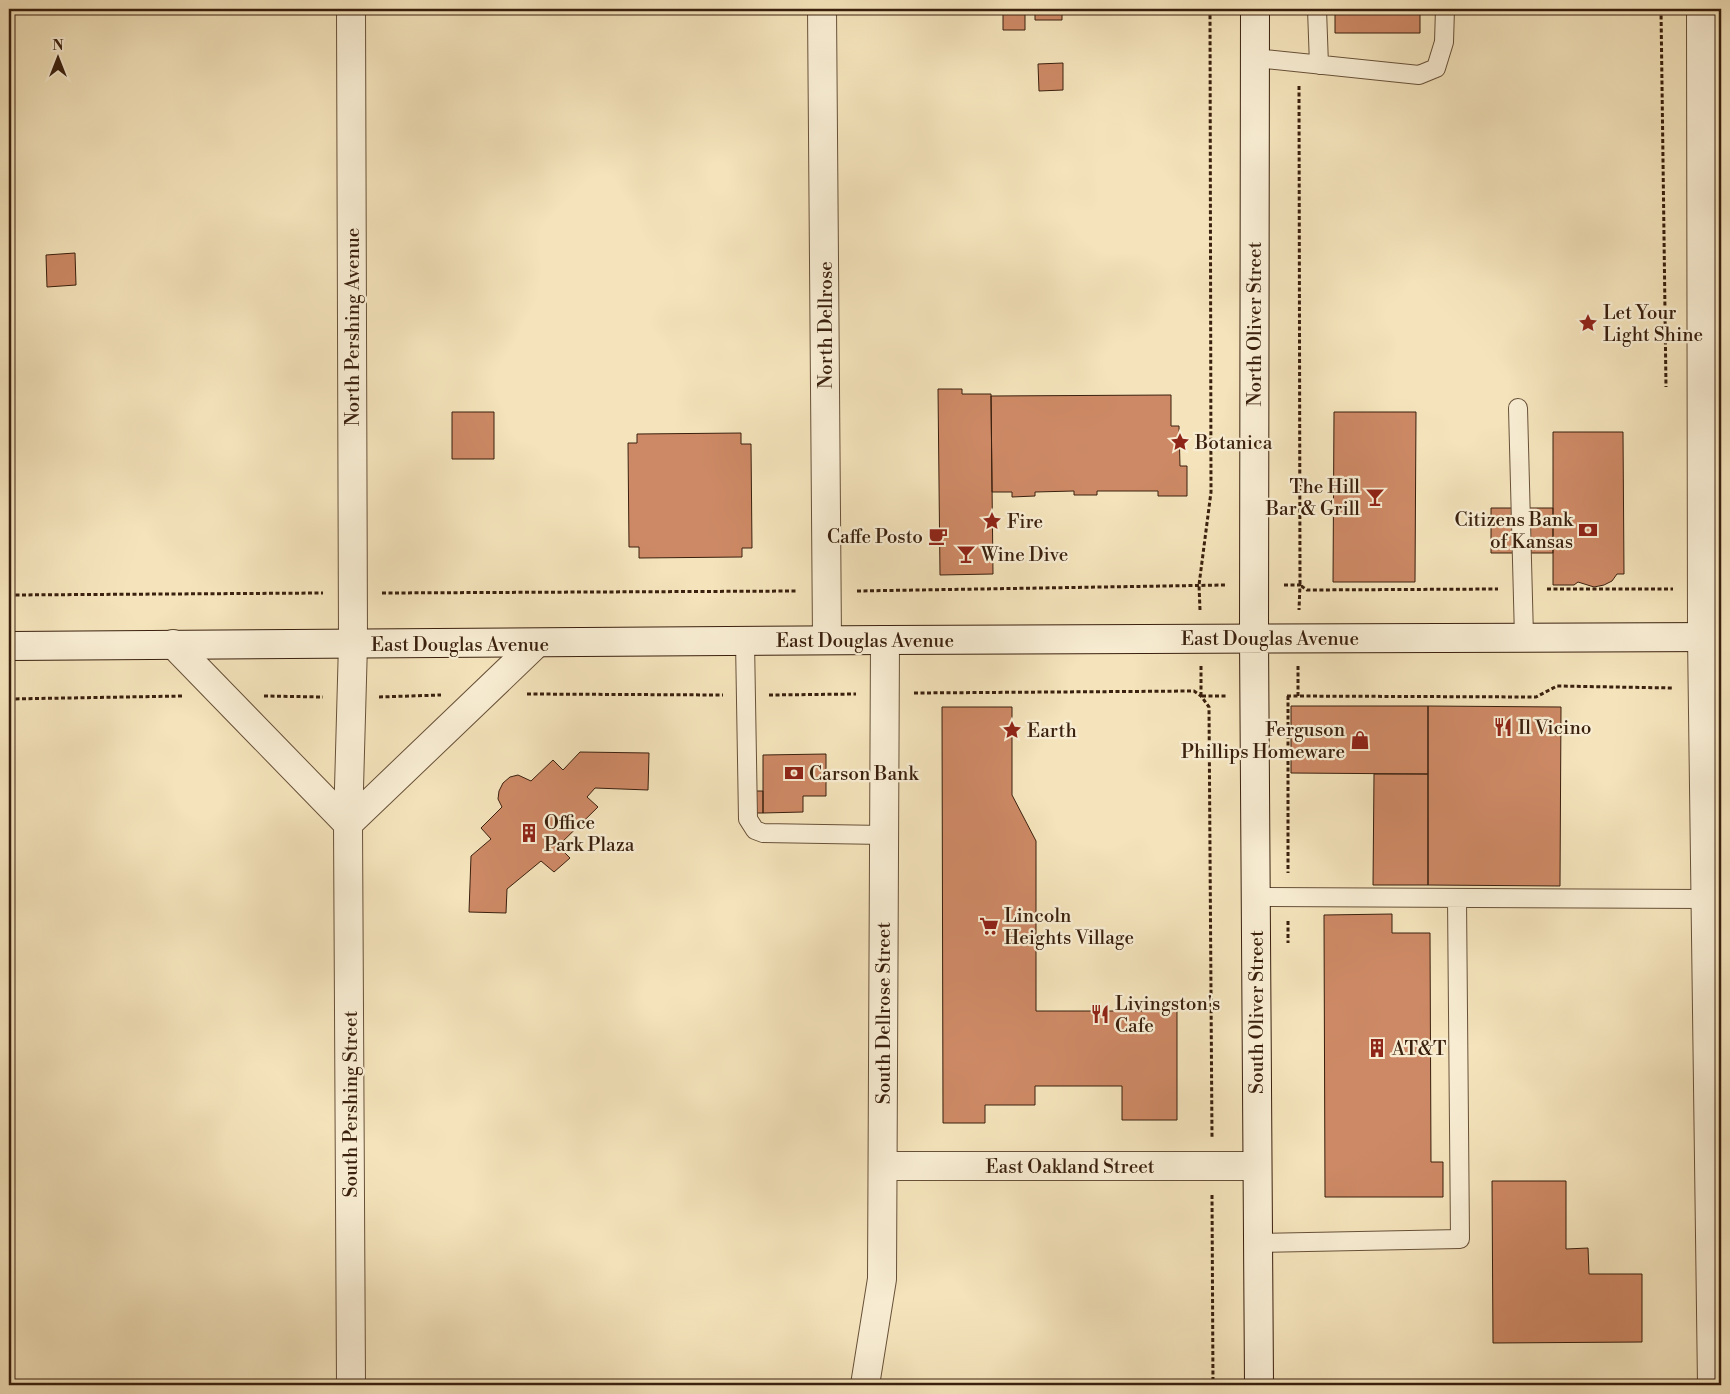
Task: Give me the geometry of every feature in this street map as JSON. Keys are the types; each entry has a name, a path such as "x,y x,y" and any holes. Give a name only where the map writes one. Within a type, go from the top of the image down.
{"street":[{"name":"North Pershing Avenue","path":"351,9 353,644"},
{"name":"North Dellrose","path":"822,9 827,640"},
{"name":"North Oliver Street","path":"1254,9 1254,638"},
{"path":"1701,9 1711,406 1702,589 1711,637 1702,689 1712,1385"},
{"name":"East Douglas Avenue","path":"9,646 537,644 827,640 1711,637"},
{"name":"South Oliver Street","path":"1254,638 1258,1385"},
{"name":"South Dellrose Street","path":"865,1385 882,1278 885,640"},
{"path":"174,644 348,824 537,644"},
{"name":"South Pershing Street","path":"351,1385 348,824 353,644"},
{"name":"East Oakland Street","path":"883,1166 1257,1166"}],"lane":[{"path":"1317,9 1319,65"},
{"path":"1254,58 1419,75 1436,68 1444,42 1445,9"},
{"path":"1518,408 1524,637"},
{"path":"745,641 748,819 755,830 763,833 884,835"},
{"path":"1256,897 1705,899"},
{"path":"1258,1243 1460,1239 1457,898"}],"path":[{"path":"1199,585 1211,492 1210,9"},
{"path":"1661,9 1666,387"},
{"path":"1299,63 1300,584 1306,590 1702,589"},
{"path":"9,595 826,591 1300,584"},
{"path":"1201,696 1536,697 1557,686 1702,689"},
{"path":"9,699 224,696 351,697 485,694 746,695 1194,691 1201,696 1208,707 1213,1385"}],"building":[{"path":"1003,9 1025,9 1025,30 1003,30"},
{"path":"1035,9 1062,9 1062,20 1035,20"},
{"path":"1335,9 1420,9 1420,33 1335,33"},
{"path":"1063,63 1063,90 1039,91 1038,64"},
{"path":"75,253 76,285 47,287 46,255"},
{"path":"938,389 962,389 962,394 991,394 993,574 940,575"},
{"path":"1171,395 1171,426 1179,426 1180,466 1187,466 1187,496 1158,496 1158,491 1097,491 1097,495 1074,495 1074,491 1035,492 1035,496 1012,497 1012,492 992,492 991,396"},
{"path":"452,412 494,412 494,459 452,459"},
{"name":"The Hill Bar & Grill","path":"1334,412 1416,412 1415,582 1333,582"},
{"name":"Citizens Bank of Kansas","path":"1553,432 1623,432 1624,574 1617,574 1612,581 1604,585 1594,587 1578,582 1574,585 1553,585"},
{"path":"741,433 741,444 751,444 752,548 742,548 742,557 639,558 639,547 629,547 628,443 637,443 637,434"},
{"path":"1491,508 1553,508 1553,553 1491,553"},
{"name":"Ferguson Phillips Homeware","path":"1291,706 1428,706 1428,774 1291,773"},
{"path":"1428,706 1561,707 1560,886 1428,885"},
{"name":"Lincoln Heights Village","path":"942,707 1012,707 1012,795 1036,841 1036,1011 1177,1011 1177,1120 1122,1120 1122,1086 1035,1086 1035,1105 985,1105 985,1123 943,1123"},
{"name":"Office Park Plaza","path":"580,752 649,753 648,790 595,788 587,797 598,807 558,846 570,858 554,872 541,861 507,889 506,913 469,912 471,856 491,839 481,828 502,807 498,799 503,783 510,777 518,775 531,781 553,760 563,770"},
{"name":"Carson Bank","path":"826,754 826,796 803,796 803,812 763,813 763,755"},
{"path":"1374,774 1428,774 1428,885 1373,885"},
{"path":"740,791 763,791 763,813 740,813"},
{"name":"AT&T","path":"1392,914 1392,933 1430,933 1431,1162 1443,1162 1443,1197 1325,1197 1324,915"},
{"path":"1492,1181 1566,1181 1566,1249 1588,1248 1589,1274 1642,1274 1642,1342 1493,1343"}],"place":[{"name":"Let Your Light Shine","path":"1588,323"},
{"name":"Botanica","path":"1180,442"},
{"name":"The Hill Bar & Grill","path":"1375,497"},
{"name":"Fire","path":"992,521"},
{"name":"Citizens Bank of Kansas","path":"1588,530"},
{"name":"Caffe Posto","path":"938,536"},
{"name":"Wine Dive","path":"966,554"},
{"name":"Il Vicino","path":"1503,727"},
{"name":"Earth","path":"1012,730"},
{"name":"Ferguson Phillips Homeware","path":"1360,740"},
{"name":"Carson Bank","path":"794,773"},
{"name":"Office Park Plaza","path":"529,833"},
{"name":"Lincoln Heights Village","path":"989,926"},
{"name":"Livingston's Cafe","path":"1100,1014"},
{"name":"AT&T","path":"1377,1048"}]}
